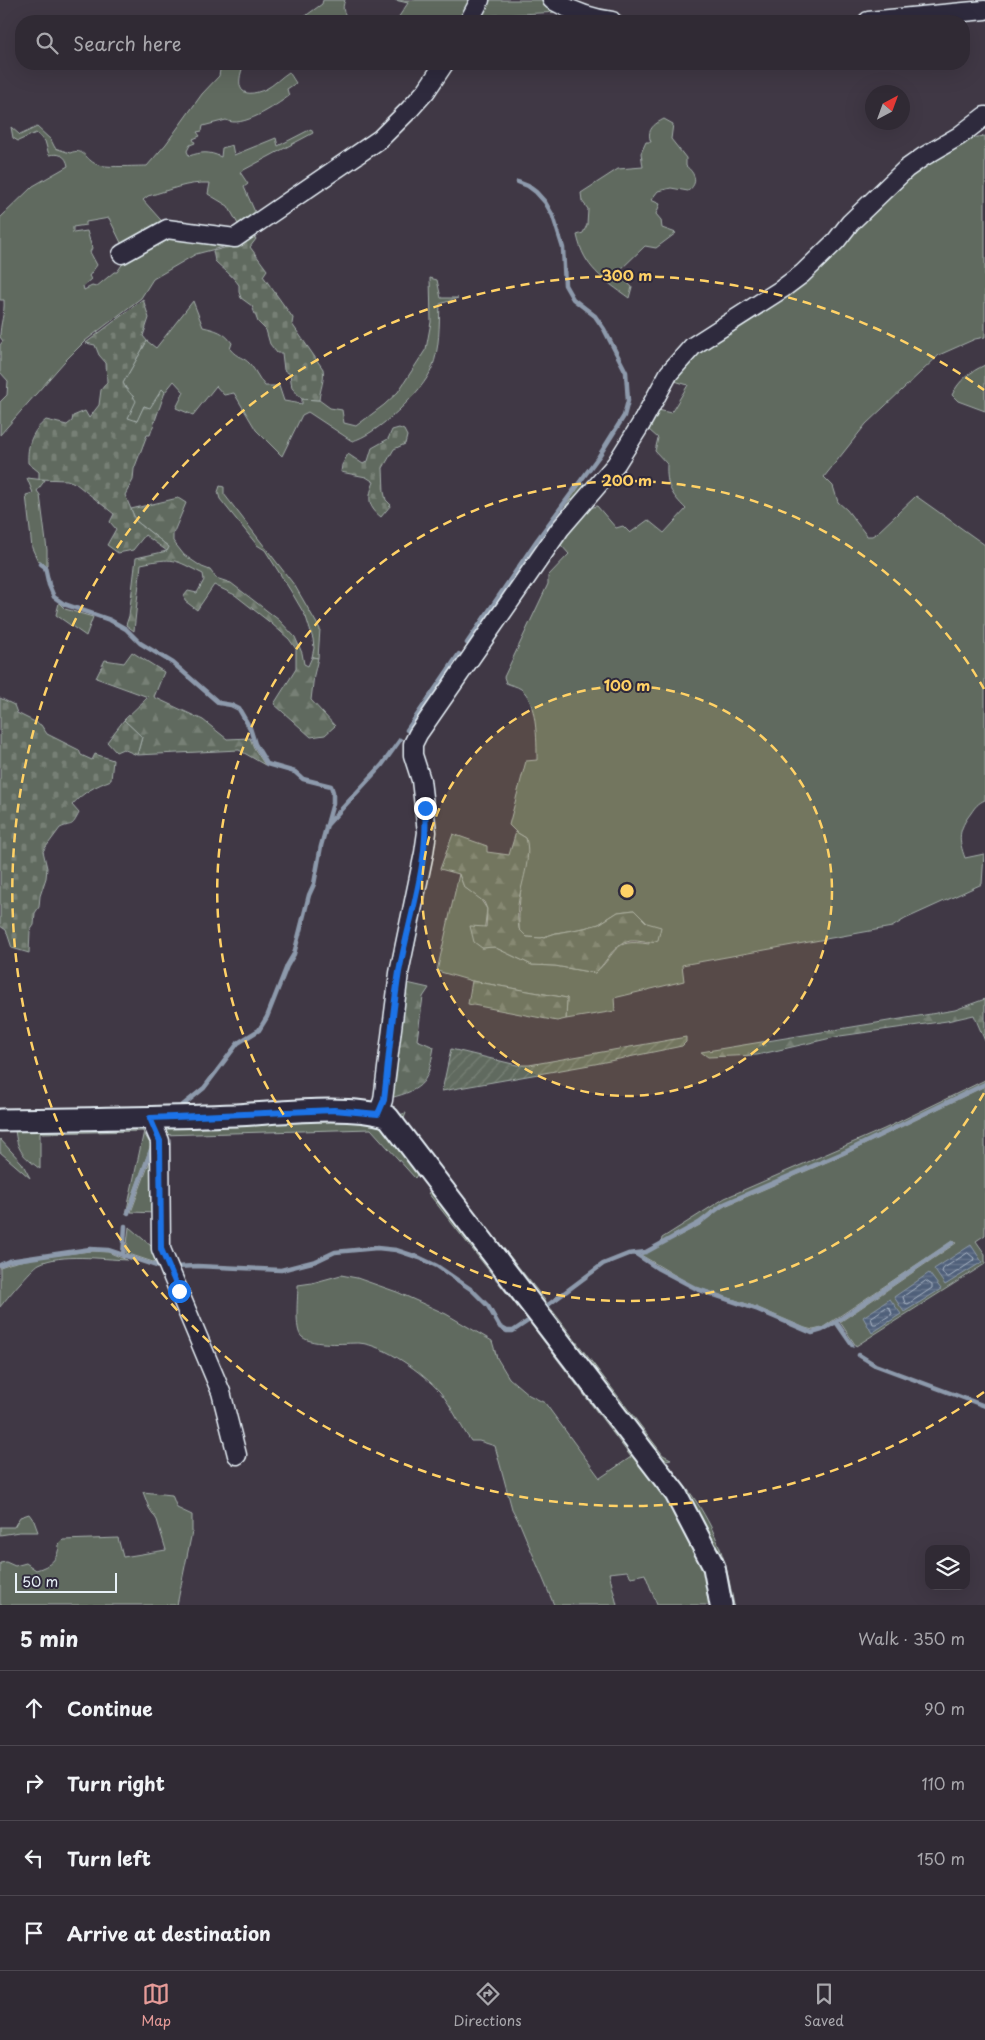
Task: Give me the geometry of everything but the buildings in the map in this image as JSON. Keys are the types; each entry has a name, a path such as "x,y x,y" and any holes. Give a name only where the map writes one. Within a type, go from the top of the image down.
{"main road":[{"path":"0,1120 150,1118 334,1110 378,1114 388,1117 676,1494 714,1567 721,1605"}],"street":[{"path":"472,15 480,0"},
{"path":"552,0 565,8 585,15"},
{"path":"932,15 985,10"},
{"path":"122,254 167,229 235,238 380,139 426,91 440,70"},
{"path":"378,1114 384,1100 399,973 427,832 421,780 413,755 413,744 418,734 550,543 574,511 616,464 670,372 682,357 693,346 802,274 836,241 850,223 906,170 923,157 959,136 985,116"},
{"path":"150,1118 160,1141 161,1249 221,1392 236,1455"}],"green space":[{"path":"323,0 345,0 343,7 346,15 307,15 322,4"},
{"path":"395,0 477,0 467,15 400,15 408,3"},
{"path":"488,0 546,0 560,12 499,15 480,15"},
{"path":"220,70 242,70 240,85 245,92 250,93 266,89 289,72 296,83 287,89 289,96 258,115 241,121 233,122 226,120 203,126 202,131 197,132 200,136 193,139 195,143 190,145 187,151 189,156 205,153 221,157 222,148 232,145 234,155 276,138 278,146 311,129 313,133 240,172 248,184 244,187 255,212 264,215 235,236 238,224 228,206 208,194 210,183 193,184 148,196 143,200 167,227 125,251 109,218 86,222 86,225 73,227 73,233 87,231 92,248 90,252 97,265 89,276 91,279 83,286 84,290 92,286 96,287 114,272 117,272 126,259 168,232 231,240 223,247 196,254 153,279 141,298 85,341 64,362 0,435 0,402 7,395 8,381 0,372 0,345 3,341 0,337 0,332 4,300 0,300 0,218 33,186 68,166 64,157 56,154 49,155 45,141 36,133 18,141 13,138 11,127 20,135 37,127 51,140 55,148 70,153 82,153 96,164 147,166 166,144 202,94 219,76"},
{"path":"664,119 673,124 671,139 686,158 686,166 692,172 695,181 688,191 671,188 658,191 651,200 660,204 656,214 661,220 662,228 676,233 656,248 645,246 617,273 632,287 629,298 596,272 584,256 577,235 583,233 587,225 588,209 582,201 581,193 618,169 643,167 641,153 646,142 651,142 650,131 654,125"},
{"path":"985,136 985,337 975,339 939,355 866,424 824,477 833,486 838,502 847,510 867,536 877,533 916,496 985,545 985,800 977,805 967,819 960,835 965,858 984,854 982,884 905,919 892,927 682,965 684,981 614,998 615,1011 566,1019 567,998 472,981 437,971 459,874 464,887 479,897 487,909 482,948 494,947 532,965 555,966 595,973 617,948 622,945 628,943 649,944 647,923 634,910 618,912 599,924 541,938 527,937 519,929 520,894 526,838 509,825 526,761 537,760 536,733 533,712 526,694 519,688 506,683 504,677 548,584 548,576 569,554 561,545 540,567 576,512 597,506 616,528 623,526 630,533 648,520 664,533 686,509 670,489 667,478 667,464 655,451 658,438 649,430 658,410 671,413 688,385 668,379 684,359 783,291 908,171 964,139"},
{"path":"251,231 256,239 250,247 267,270 263,276 293,318 292,324 323,369 323,381 319,400 302,399 292,388 290,374 284,370 282,353 277,353 270,344 266,330 258,322 252,306 241,298 239,285 215,261 213,251 224,248"},
{"path":"430,278 437,280 441,298 458,298 440,304 438,344 432,368 427,378 398,411 373,431 362,437 352,441 308,412 302,415 282,456 256,430 234,393 224,395 216,386 193,415 176,408 184,392 174,381 165,392 162,390 150,409 144,406 137,422 128,418 134,397 128,392 123,383 147,341 156,348 193,301 203,327 216,330 226,336 232,343 230,349 250,364 265,386 279,386 284,401 302,404 302,399 319,400 330,408 342,410 344,423 356,426 398,392 426,349 431,322"},
{"path":"143,299 149,318 143,336 147,341 123,383 136,401 128,418 137,421 144,406 150,408 162,389 165,392 150,435 147,435 134,469 133,480 125,495 136,521 169,547 167,551 145,535 133,550 118,553 107,545 116,529 110,522 114,514 75,483 67,480 39,479 39,472 28,463 28,450 31,439 37,429 46,420 67,425 72,421 73,416 85,411 89,418 99,405 101,390 107,382 106,363 99,355 95,345 86,343"},
{"path":"985,365 985,411 958,401 952,395 966,377"},
{"path":"399,428 404,430 407,436 405,444 394,449 383,468 384,492 386,500 391,505 381,517 373,509 370,501 374,482 366,477 341,472 342,465 348,454 363,464 368,461 372,448 388,439 392,430"},
{"path":"27,478 45,480 37,491 40,495 47,565 38,561 32,548 26,495 33,493"},
{"path":"597,483 470,654 465,649 581,484"},
{"path":"220,486 224,487 224,494 295,586 320,629 318,658 312,657 313,639 306,617 265,550 257,545 220,499 218,492"},
{"path":"178,498 186,503 173,534 173,541 184,555 210,570 216,578 231,583 279,620 295,637 302,653 304,664 308,666 312,657 318,658 311,700 335,726 325,735 311,737 274,704 296,669 296,649 289,639 235,595 214,585 197,610 185,601 184,596 188,591 197,593 204,580 203,574 179,562 168,560 141,564 134,631 126,625 129,616 136,558 167,551 169,547 136,521 131,509"},
{"path":"59,603 65,609 93,617 86,636 56,615"},
{"path":"132,652 164,672 154,697 203,720 227,739 250,738 265,765 239,750 137,755 142,737 124,720 148,697 96,678 105,660 124,663"},
{"path":"0,698 14,705 17,713 41,725 47,734 79,750 81,755 92,760 95,754 113,760 111,780 90,790 76,800 72,805 79,813 74,821 60,828 43,851 47,868 46,878 40,896 39,907 35,913 34,925 30,931 29,953 12,948 6,930 0,926"},
{"path":"124,720 142,737 137,755 123,749 116,752 107,742"},
{"path":"516,832 526,838 528,846 527,863 519,897 518,911 519,929 527,937 541,938 584,928 599,924 618,912 634,910 647,923 661,927 658,940 624,943 615,949 595,973 555,966 532,965 494,947 482,948 474,942 470,926 486,927 487,909 484,902 464,887 459,874 440,869 453,834 487,846 487,852 509,855"},
{"path":"472,981 567,998 566,1019 557,1021 468,1004"},
{"path":"407,983 429,988 423,997 417,1040 434,1047 430,1068 423,1082 411,1091 390,1098"},
{"path":"985,999 985,1041 974,1015 947,1021 840,1036 757,1055 708,1057 701,1052 955,1010"},
{"path":"686,1037 686,1042 682,1046 595,1064 442,1091 451,1049 517,1065 529,1065"},
{"path":"985,1080 985,1083 842,1153 724,1203 711,1211 698,1223 661,1243 662,1238 725,1198 884,1129"},
{"path":"985,1086 985,1235 976,1241 985,1254 985,1264 856,1346 840,1322 956,1243 952,1241 822,1328 813,1330 756,1307 693,1286 641,1255 700,1225 712,1213 725,1206 843,1155"},
{"path":"406,1113 403,1121 407,1127 548,1304 544,1308 549,1306 663,1455 671,1459 660,1461 398,1122 399,1115"},
{"path":"350,1118 378,1125 388,1133 420,1170 415,1178 371,1129 162,1135 169,1122"},
{"path":"139,1125 143,1131 40,1133 40,1169 19,1148 15,1129"},
{"path":"144,1133 151,1145 126,1214"},
{"path":"0,1139 22,1163 30,1178 0,1152"},
{"path":"154,1150 156,1213 131,1212"},
{"path":"433,1191 533,1317 672,1500 701,1558 707,1574 713,1605 657,1605 645,1574 631,1577 627,1571 609,1573 617,1605 554,1605 512,1509 495,1446 479,1441 471,1441 440,1392 414,1369 392,1354 359,1343 314,1342 302,1337 297,1321 298,1285 341,1275 357,1278 397,1292 446,1314 492,1341 497,1358 509,1378 529,1395 545,1403 600,1478 631,1457 530,1323 533,1318 527,1319 428,1193"},
{"path":"129,1227 158,1252 162,1265 126,1253"},
{"path":"90,1251 108,1252 127,1260 70,1258 39,1264 0,1307 0,1267 33,1259"},
{"path":"674,1475 691,1494 711,1527 725,1563 734,1605 727,1605"},
{"path":"143,1492 172,1495 177,1508 192,1515 192,1532 177,1605 0,1605 0,1563 6,1562 15,1566 26,1563 36,1570 53,1561 59,1549 59,1544 63,1540 118,1538 123,1557 166,1550 157,1520 149,1508"},
{"path":"29,1514 38,1532 0,1535 0,1527 14,1527 20,1517"}],"water":[{"path":"971,1245 982,1262 945,1285 934,1269"},
{"path":"929,1273 941,1289 904,1312 894,1297"},
{"path":"890,1299 901,1314 872,1333 863,1317"}],"waterway":[{"path":"467,643 537,540 599,456 624,416 628,401 626,372 604,329 595,316 573,299 565,285 563,248 553,216 545,202 536,192 518,182"},
{"path":"41,564 45,567 54,597 64,604 110,620 126,629 140,643 173,663 219,703 231,705 239,709 250,728 255,744 267,764 295,772 303,779 331,786 333,792 333,803 321,846 314,884 309,895 294,954 287,966 267,1017 259,1030 238,1043 204,1088 178,1109"},
{"path":"407,730 459,654"},
{"path":"326,826 382,765 400,740"},
{"path":"544,1308 603,1264 628,1254 646,1252 699,1223 724,1204 843,1153 985,1084"},
{"path":"128,1213 151,1150"},
{"path":"123,1256 125,1226"},
{"path":"636,1254 657,1268 697,1289 756,1309 812,1333 836,1322 952,1243"},
{"path":"175,1267 197,1266 281,1270 316,1261 335,1252 377,1248 396,1250 437,1266 472,1290 488,1306 500,1327 507,1331 513,1331 531,1319"},
{"path":"0,1265 9,1261 90,1249 108,1250 163,1268"},
{"path":"836,1322 852,1345"},
{"path":"859,1355 875,1365 985,1406"}],"route":[{"path":"179,1291 161,1249 160,1141 150,1118 334,1110 378,1114 384,1100 399,973 424,853 427,832 425,808"}]}
